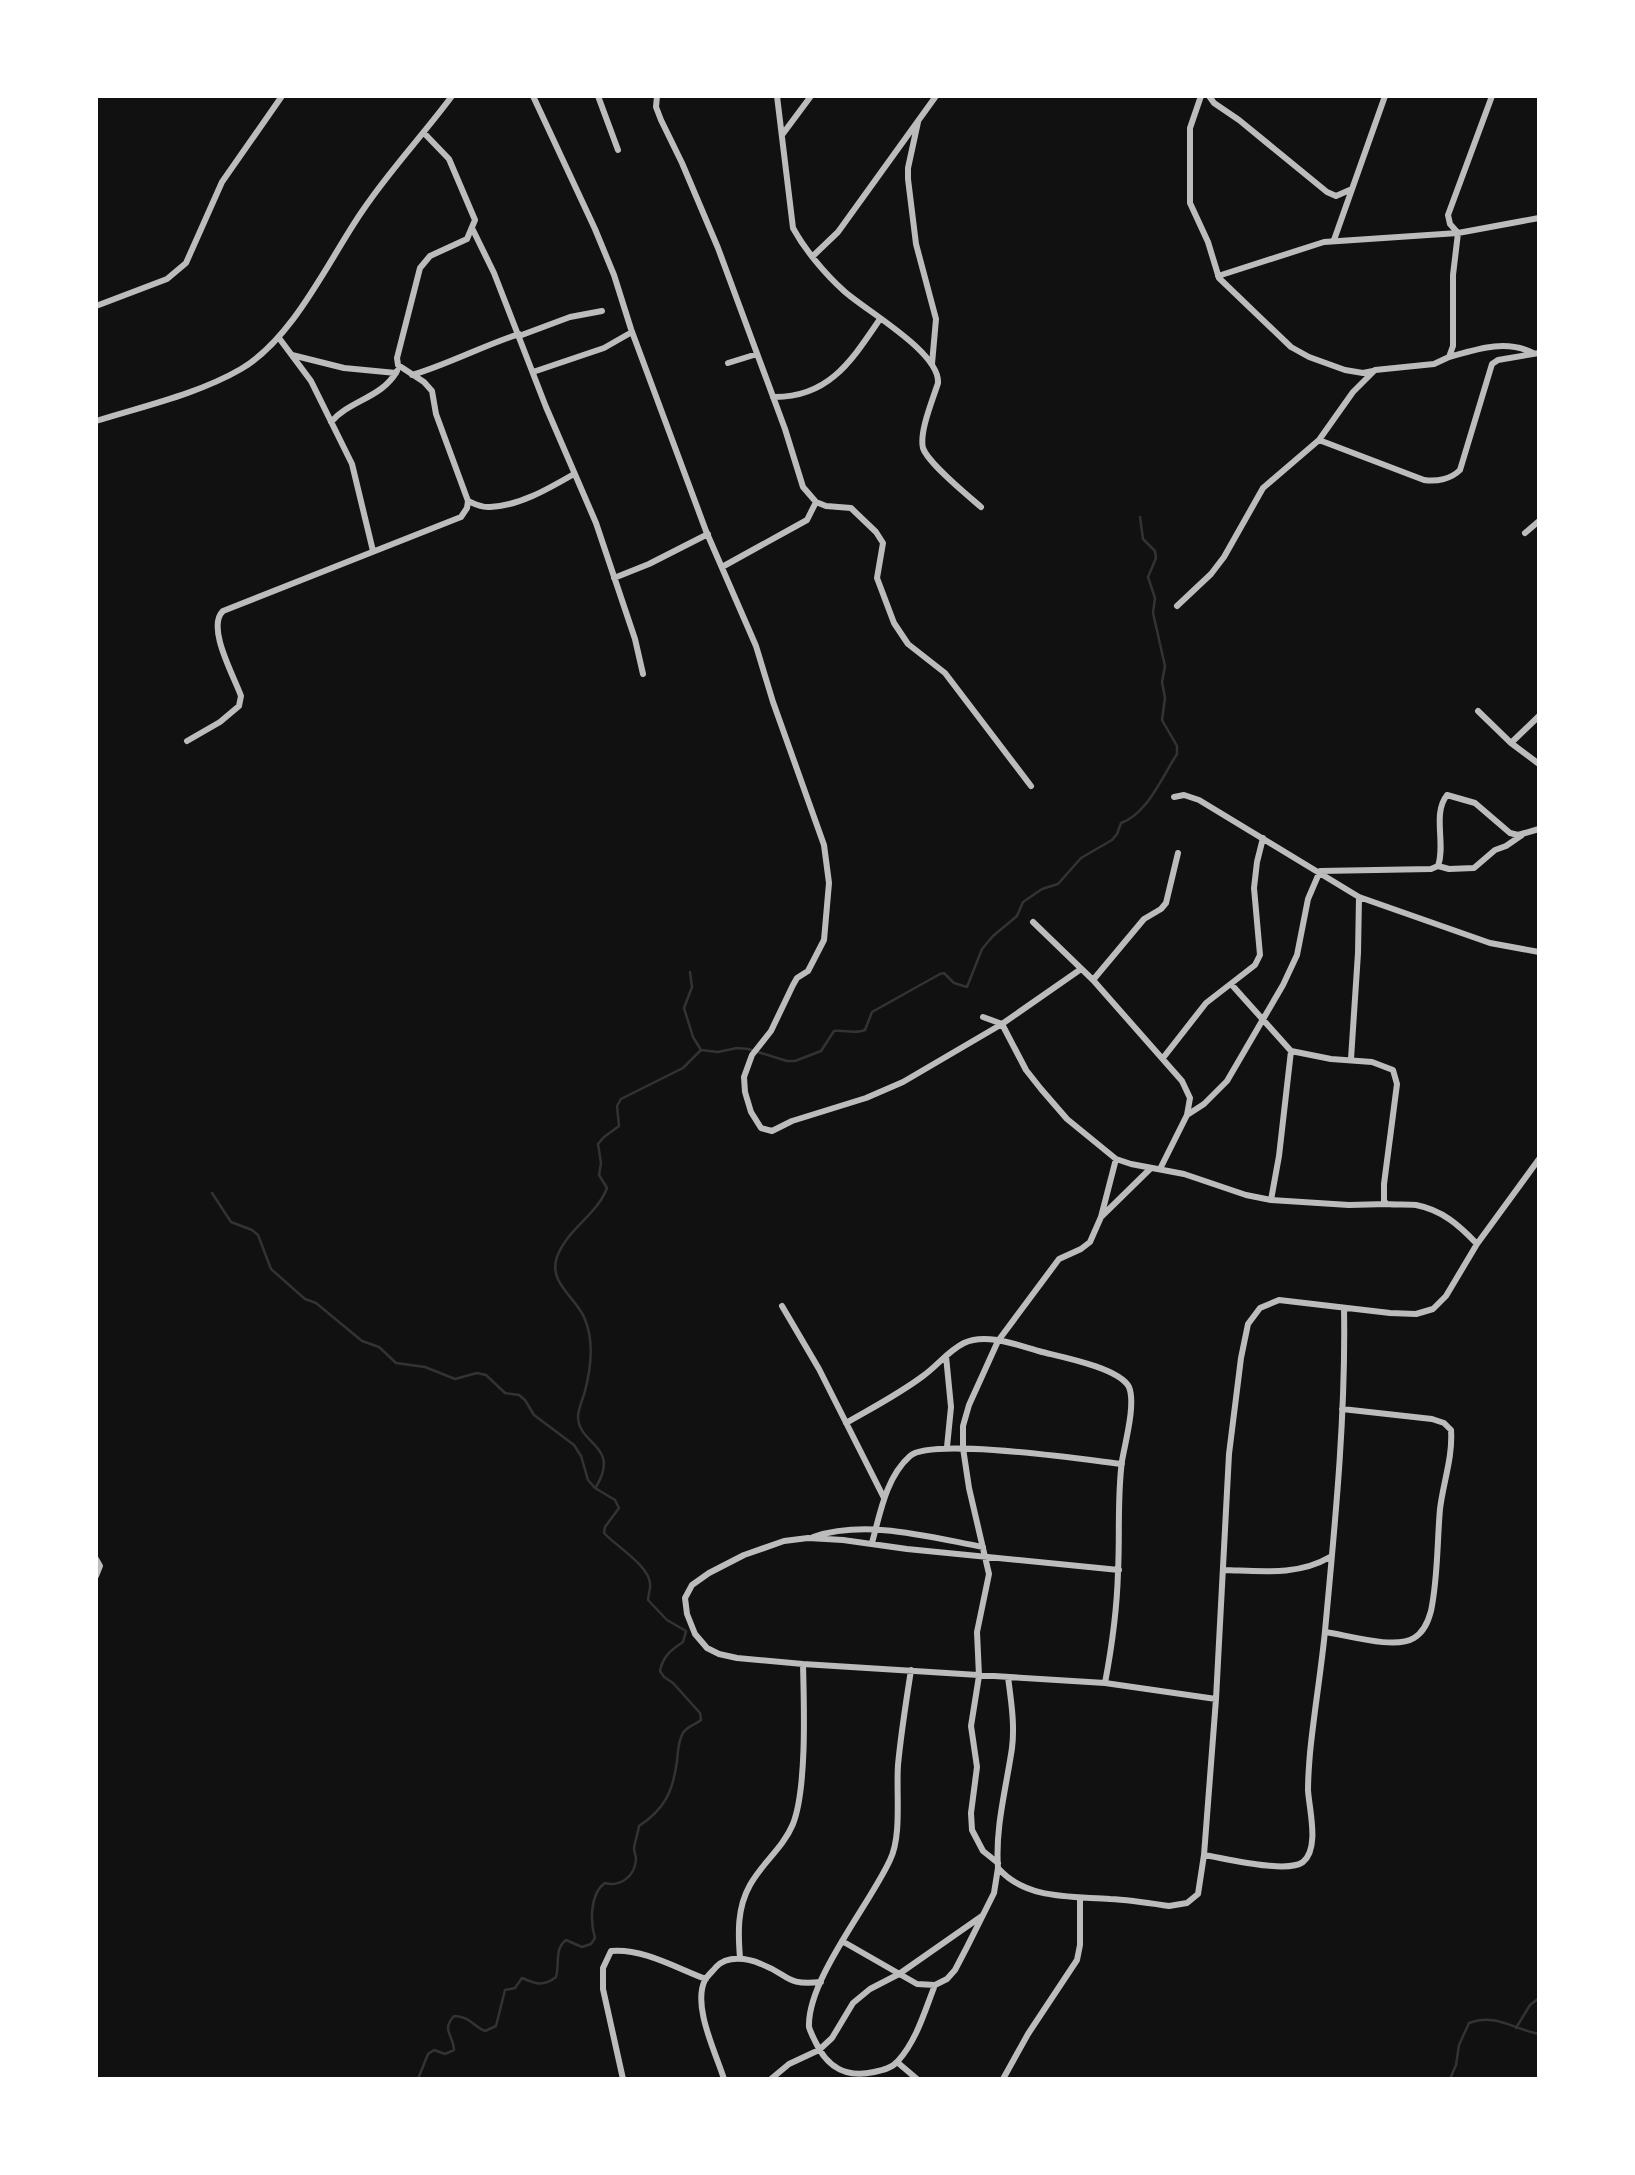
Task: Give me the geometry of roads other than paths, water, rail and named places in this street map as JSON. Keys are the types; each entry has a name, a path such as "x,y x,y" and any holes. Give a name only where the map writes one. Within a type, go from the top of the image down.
{"street":[{"path":"96,306 167,279 186,263 222,182 282,96"},
{"path":"96,421 198,388 243,368 279,338 364,209 452,96"},
{"path":"533,96 614,275 632,332 708,534 756,646 824,845 829,883 824,940 808,971 797,978 771,1031 754,1051 746,1066 745,1091 755,1120 761,1128 772,1131 903,1082 1002,1024 1081,969"},
{"path":"598,96 618,150"},
{"path":"657,96 656,107 708,224 773,397 803,487 817,502 826,506 851,508 876,532 883,544 877,578 894,623 908,645 945,673 1031,786"},
{"path":"777,96 793,228 842,290 932,364 939,375 922,439 923,450 981,507"},
{"path":"782,135 811,96"},
{"path":"813,256 838,232 936,96"},
{"path":"1201,96 1190,128 1190,203 1208,242 1218,275 1291,347 1345,370 1363,373 1434,364 1449,357 1504,345 1523,347 1537,353"},
{"path":"1209,96 1214,103 1239,120 1327,192 1336,196 1352,189"},
{"path":"1334,240 1385,96"},
{"path":"1449,357 1453,346 1453,275 1458,233 1450,224 1448,215 1492,96"},
{"path":"918,122 908,179 916,243 936,319 932,364"},
{"path":"331,422 340,412 384,387 396,373 397,358 420,268 430,256 467,239 473,230 475,220 455,169 424,133"},
{"path":"1218,275 1334,240 1458,233 1539,218"},
{"path":"473,230 494,273 596,523 635,639 643,674"},
{"path":"412,375 447,364 493,343 577,315 602,310"},
{"path":"773,397 792,398 829,382 852,360 880,319"},
{"path":"533,372 604,348 632,332"},
{"path":"279,338 311,381 352,464 373,551"},
{"path":"1320,440 1424,480 1433,482 1454,476 1460,470 1492,364 1498,360 1537,353"},
{"path":"290,354 344,368 396,373"},
{"path":"728,363 757,354"},
{"path":"187,741 220,722 239,706 241,696 220,641 217,626 219,614 260,595 461,517 467,508 468,501 436,414 432,391 424,382 398,365"},
{"path":"1177,606 1211,574 1224,557 1263,488 1320,440 1353,392 1375,370"},
{"path":"468,501 482,507 514,502 543,492 574,474"},
{"path":"722,567 807,520 817,502"},
{"path":"1525,533 1539,522"},
{"path":"614,578 649,564 708,534"},
{"path":"1478,711 1511,743 1539,764"},
{"path":"1511,743 1539,716"},
{"path":"1174,797 1184,795 1199,800 1359,897 1490,943 1539,952"},
{"path":"1438,866 1441,856 1440,820 1447,795 1475,803 1505,830 1522,835"},
{"path":"1320,871 1431,869 1438,866 1449,869 1474,868 1495,850 1539,829"},
{"path":"1163,1058 1206,1003 1255,965 1260,955 1254,888 1256,862 1263,838"},
{"path":"1093,981 1144,919 1166,903 1178,853"},
{"path":"1187,1115 1204,1104 1227,1081 1264,1019 1297,955 1308,899 1320,871"},
{"path":"1351,1059 1359,897"},
{"path":"1033,922 1093,981 1182,1081 1190,1098 1187,1115 1160,1169"},
{"path":"1231,984 1291,1051 1331,1059 1372,1062 1393,1070 1397,1084 1384,1184 1384,1201 1387,1204"},
{"path":"983,1017 1002,1024 1026,1070 1041,1089 1067,1119 1116,1159 1184,1174 1246,1195 1271,1200 1349,1205 1415,1205 1443,1214 1457,1223 1477,1244"},
{"path":"1271,1200 1291,1051"},
{"path":"1116,1159 1101,1217 1090,1242 1055,1265 998,1341 969,1405 963,1426 963,1448 989,1574 977,1632 979,1676 971,1726 977,1767 971,1813 972,1830 983,1851 1007,1878 1021,1886 1044,1894 1169,1906 1187,1903 1198,1894 1204,1855 1216,1699 1229,1454 1248,1324 1259,1308 1279,1300 1416,1314 1433,1309 1446,1296 1477,1244 1539,1159"},
{"path":"1101,1217 1151,1168"},
{"path":"782,1306 884,1498"},
{"path":"1204,1855 1287,1866 1302,1863 1311,1852 1312,1825 1308,1792 1310,1754 1325,1632 1342,1409 1344,1308"},
{"path":"846,1423 924,1376 965,1342 980,1339 998,1341 1101,1368 1120,1378 1129,1388 1131,1406 1122,1464 1118,1527 1119,1570 1105,1683"},
{"path":"946,1356 951,1407 947,1447"},
{"path":"1325,1632 1398,1643 1412,1640 1422,1632 1430,1614 1434,1589 1440,1507 1452,1441 1451,1430 1444,1423 1432,1419 1342,1409"},
{"path":"872,1543 884,1498 897,1471 912,1454 947,1447 1122,1464"},
{"path":"983,1547 916,1534 876,1531 839,1531 784,1541 744,1555 692,1585 685,1598 687,1614 695,1634 707,1648 737,1658 1105,1683 1216,1699"},
{"path":"808,1538 1119,1570"},
{"path":"1223,1570 1296,1570 1316,1565 1330,1556"},
{"path":"96,1559 100,1566 96,1576"},
{"path":"740,1958 740,1913 750,1885 781,1846 793,1822 800,1780 803,1664"},
{"path":"911,1670 898,1767 896,1839 892,1857 821,1982 814,1999 809,2028 819,2050 835,2069 858,2075 885,2070 897,2062 916,2034 935,1985"},
{"path":"842,1941 917,1984 935,1985 947,1979 955,1970 994,1892 998,1866 998,1832 1012,1745 1008,1677"},
{"path":"1003,2079 1028,2034 1077,1959 1080,1945 1080,1898"},
{"path":"771,2079 789,2064 819,2050 832,2038 853,2003 870,1989 899,1974 982,1916"},
{"path":"623,2079 603,1989 603,1968 611,1951 640,1953 706,1979"},
{"path":"724,2079 708,2032 701,1998 706,1979 720,1963 740,1958 763,1964 788,1980 801,1984 821,1982"},
{"path":"897,2062 917,2079"}],"waterway":[{"path":"690,972 692,987 684,1008 693,1037 701,1050 718,1052 748,1049 787,1061 795,1061 821,1051 834,1031 865,1030 872,1012 940,974 944,973 954,983 967,987 982,949 1017,916 1023,902 1042,889 1058,884 1081,858 1112,840 1121,823 1131,818 1147,803 1177,754 1177,746 1162,720 1165,698 1162,682 1165,666 1153,613 1155,598 1148,577 1156,558 1155,551 1143,539 1140,517"},
{"path":"596,1487 602,1473 602,1454 580,1427 578,1417 589,1373 589,1335 584,1317 559,1282 555,1266 557,1257 568,1238 596,1206 607,1188 599,1175 601,1163 598,1144 619,1126 617,1106 621,1099 683,1068 701,1050"},
{"path":"212,1193 231,1222 258,1235 271,1269 305,1299 316,1303 362,1341 379,1347 396,1363 425,1367 455,1379 477,1373 486,1375 505,1393 519,1395 534,1415 574,1445 581,1456 588,1480 595,1488 615,1500 619,1508 605,1527 604,1533 644,1569 650,1583 648,1600 667,1620 686,1631 683,1642 668,1654 660,1671 700,1713 701,1720 681,1736 670,1790 655,1813 639,1826 634,1848 635,1865 630,1875 622,1882 605,1883 596,1894 592,1916 595,1938 591,1944 582,1947 566,1940 560,1948 556,1977 551,1980 539,1983 522,1978 515,1988 505,1990 496,2026 485,2031 467,2019 454,2016 448,2025 454,2050 445,2054 434,2050 428,2054 418,2079"},
{"path":"1516,2028 1530,2005 1539,1998"},
{"path":"1450,2079 1456,2065 1459,2045 1469,2023 1478,2020 1496,2021 1539,2034"}]}
